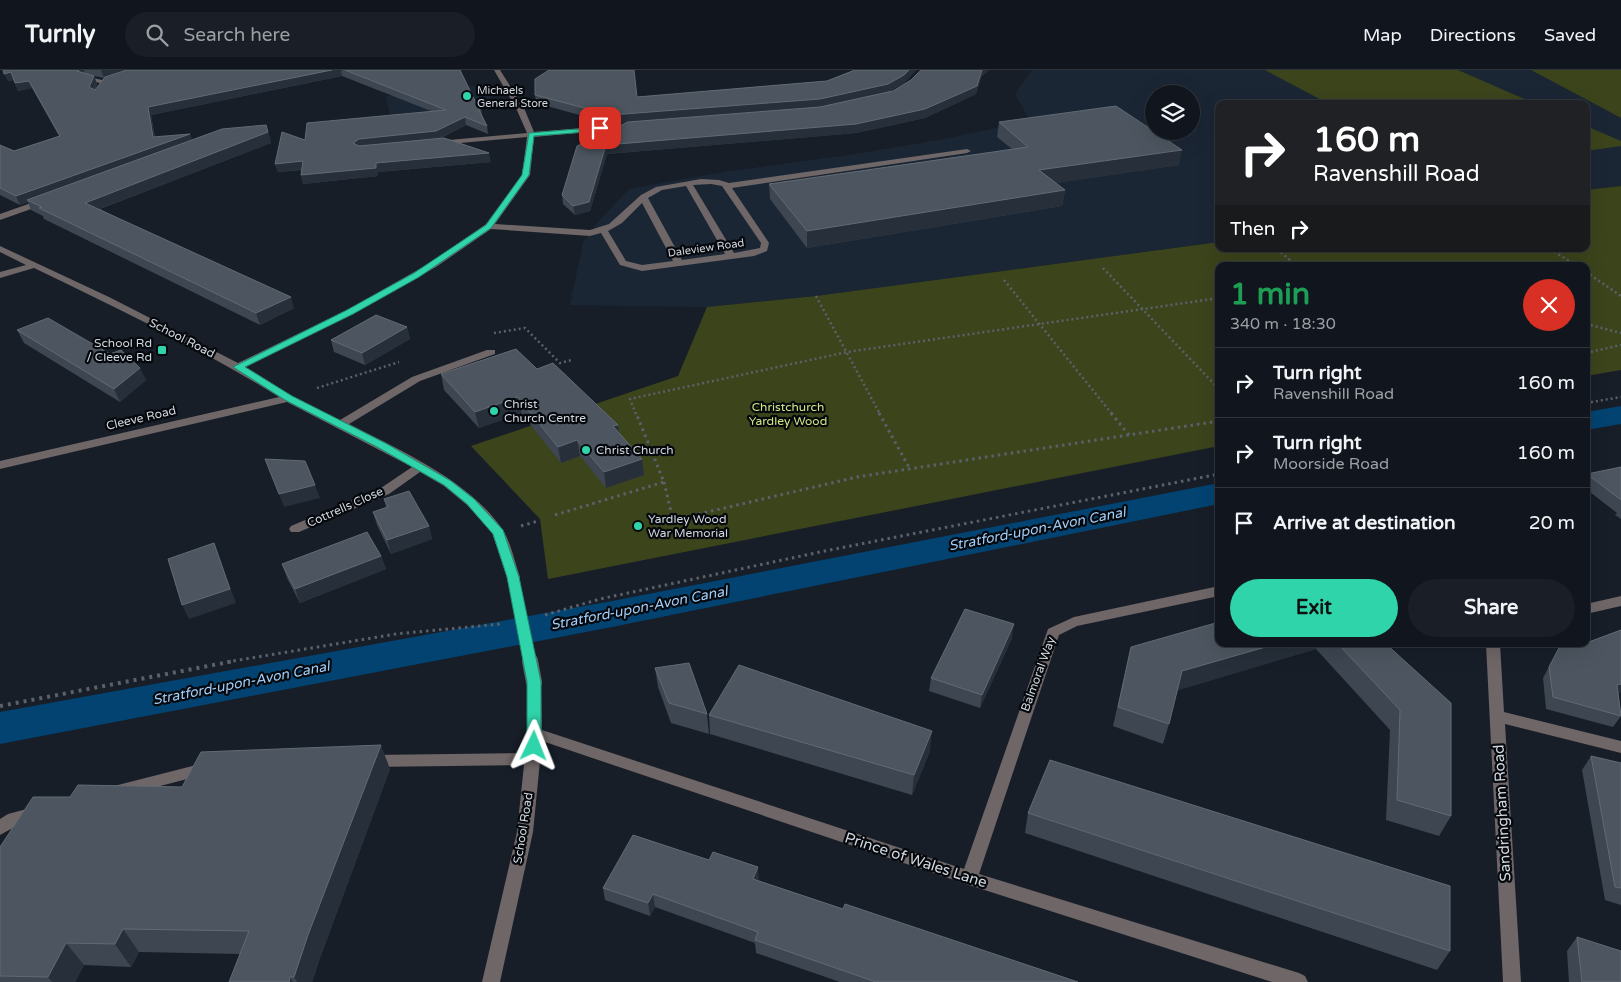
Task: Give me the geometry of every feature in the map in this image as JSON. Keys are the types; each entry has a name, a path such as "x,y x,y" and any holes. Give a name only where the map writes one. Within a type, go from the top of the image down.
{"street":[{"path":"238,367 350,312 416,275 489,226 526,175 531,134 520,108 497,70"},
{"path":"85,78 104,82 112,80"},
{"path":"97,94 104,82"},
{"path":"427,144 644,125"},
{"path":"489,226 590,233 604,231 622,220 644,198 660,188 712,181 721,182 726,186 967,152"},
{"path":"689,184 730,256"},
{"name":"Daleview Road","path":"604,231 623,263 642,268 754,253 764,249 765,243 726,186"},
{"path":"0,217 54,198"},
{"path":"644,198 679,263"},
{"name":"School Road","path":"0,249 238,367 288,398 420,467 448,483 470,502 498,532 513,577 534,682 535,733 525,832 491,982"},
{"path":"0,275 35,265"},
{"path":"340,425 416,379 492,352"},
{"name":"Cleeve Road","path":"0,465 288,398"},
{"name":"Cottrells Close","path":"295,529 384,491 420,467"},
{"name":"Balmoral Way","path":"969,878 1053,632 1074,622 1215,592"},
{"path":"1590,608 1621,601"},
{"name":"Sandringham Road","path":"1493,647 1512,982"},
{"path":"1497,716 1621,747"},
{"name":"Prince of Wales Lane","path":"535,733 969,878 1299,982"},
{"path":"356,762 532,758"},
{"path":"108,794 201,768 220,767"},
{"path":"0,828 14,819 52,809"}],"path":[{"path":"1281,252 1292,262"},
{"path":"1555,252 1571,262"},
{"path":"1103,268 1215,385"},
{"path":"1590,275 1621,296"},
{"path":"1004,280 1129,434"},
{"path":"816,296 910,469"},
{"path":"1215,299 846,352 630,399 664,482 673,520 857,477 1215,422"},
{"path":"1590,325 1621,333"},
{"path":"1590,352 1621,345"},
{"path":"1590,402 1621,397"},
{"path":"543,616 600,599 810,554 1215,475"},
{"path":"555,516 664,482"},
{"path":"0,706 164,673 376,638 506,623"}],"shaded area":[{"path":"1032,70 1531,70 1587,100 1215,100 1215,243 816,296 707,307 570,305 583,243 597,223 629,189 730,171 849,155 944,139 1030,121 1015,94"},
{"path":"487,84 492,105 390,116 386,96"},
{"path":"1590,101 1621,118 1621,186 1590,190"}],"green space":[{"path":"1265,70 1458,70 1527,100 1321,100"},
{"path":"1531,70 1621,70 1621,118"},
{"path":"1590,128 1621,141 1621,146 1590,150"},
{"name":"Christchurch Yardley Wood","path":"1621,186 1621,370 1590,375 1590,262 1215,262 1215,447 548,579 540,519 471,446 678,376 707,307 816,296 1215,243 1215,252 1590,252 1590,190"}],"building":[{"path":"3,70 79,70 77,71 94,76 89,87 95,90 105,77 127,70 332,70 148,107 153,137 190,134 16,196 0,188 0,145 14,151 60,136 29,81 15,83 11,72 4,74"},
{"path":"345,70 460,70 478,107 481,107 479,110 487,126 465,117 436,131 359,139 353,143 359,146 444,138 489,153 376,163 376,168 301,175 303,161 275,164 282,132 305,140 307,123 446,110"},
{"path":"549,70 634,70 637,97 827,81 855,70 909,70 888,84 820,99 611,115 535,95 535,79"},
{"path":"921,70 982,70 977,86 925,109 856,124 606,145 589,202 573,206 562,195 577,146 628,122 820,107 893,91 911,80"},
{"path":"1116,106 1145,125 1145,140 1167,140 1182,150 1039,170 1065,190 807,231 769,184 1028,147 999,122"},
{"path":"266,125 268,132 85,203 291,297 256,313 39,208 42,207 27,200 222,129"},
{"path":"376,315 407,327 362,353 331,340"},
{"path":"48,318 110,354 121,350 140,368 114,389 17,330"},
{"path":"516,349 537,369 553,363 618,425 613,426 642,459 604,472 577,440 558,447 518,397 475,412 441,374"},
{"path":"265,459 305,461 315,485 279,494"},
{"path":"1621,467 1621,500 1590,476 1590,473"},
{"path":"409,491 429,526 387,540 373,512 388,507 384,499"},
{"path":"367,532 381,556 295,589 282,564"},
{"path":"214,543 230,589 182,605 168,559"},
{"path":"965,609 1014,624 982,695 931,678"},
{"path":"1215,623 1215,647 1266,647 1182,671 1169,724 1118,707 1131,647"},
{"path":"1621,630 1621,684 1617,685 1621,716 1553,697 1549,667 1559,647 1590,647 1590,642"},
{"path":"1341,647 1389,647 1451,703 1451,816 1397,800 1400,710"},
{"path":"689,663 707,714 669,703 655,668"},
{"path":"739,665 932,731 914,775 709,715"},
{"path":"381,745 308,935 294,977 290,977 289,982 229,982 249,931 123,929 115,944 66,943 48,977 0,976 0,847 33,797 70,797 78,785 182,787 201,752"},
{"path":"1591,756 1621,763 1621,888 1615,887"},
{"path":"1050,760 1450,886 1450,951 1028,813"},
{"path":"633,835 709,860 713,852 758,867 753,879 843,909 845,904 1078,982 876,982 755,940 758,932 653,894 648,903 603,888"},
{"path":"1577,937 1621,951 1621,982 1582,982"}],"waterway":[{"name":"Stratford-upon-Avon Canal","path":"1590,420 1621,415"},
{"name":"Stratford-upon-Avon Canal","path":"0,728 612,614 1215,494"}],"place":[{"name":"Michaels General Store","path":"467,96"},
{"name":"School Rd / Cleeve Rd","path":"162,350"},
{"name":"Christ Church Centre","path":"494,411"},
{"name":"Christ Church","path":"586,450"},
{"name":"Yardley Wood War Memorial","path":"638,526"}],"route":[{"path":"534,746 534,682 513,577 498,532 470,502 448,483 383,446 288,398 238,367 350,312 416,275 489,226 526,175 531,134 600,128"}]}
